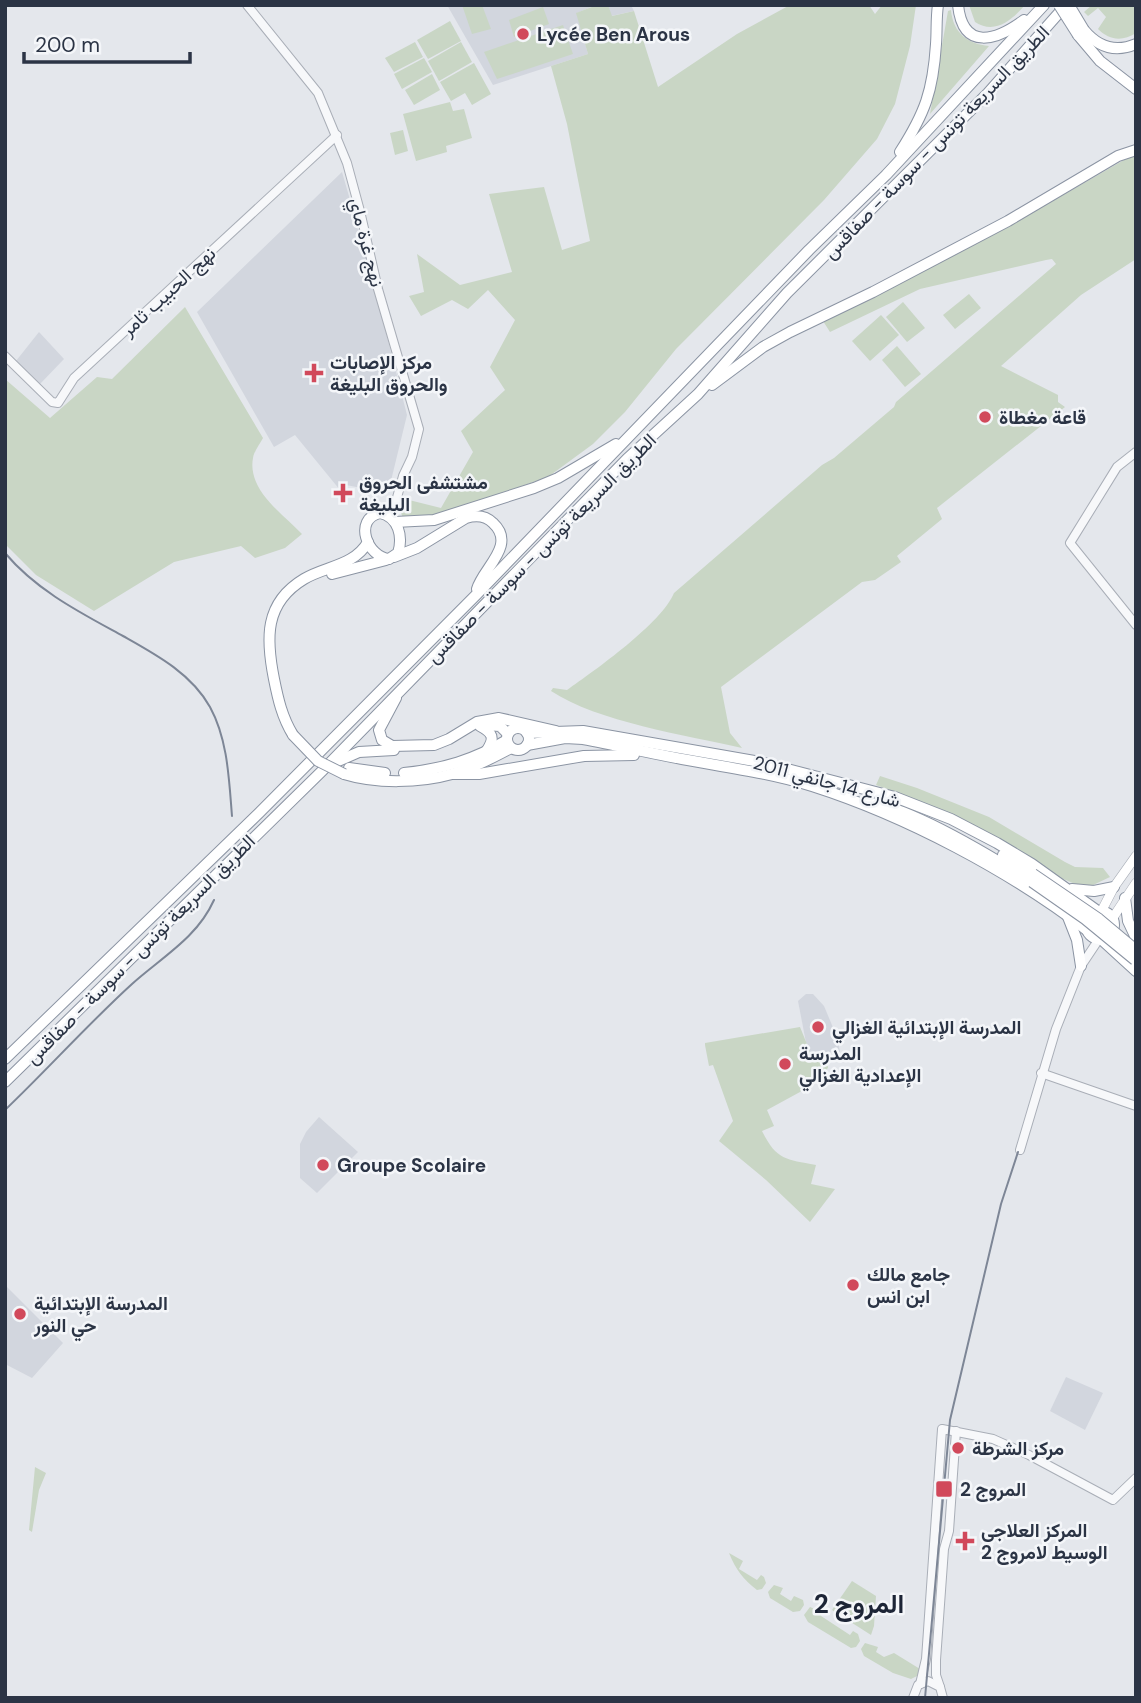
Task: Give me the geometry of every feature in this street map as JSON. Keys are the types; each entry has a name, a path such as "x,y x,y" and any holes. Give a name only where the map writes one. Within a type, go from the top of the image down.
{"highway":[{"path":"886,175 921,119 929,94 935,60 938,5"},
{"path":"935,60 940,46 945,5"},
{"path":"958,5 960,17 968,31 976,36 989,38 997,37 1011,29 1044,5"},
{"name":"الطريق السريعة تونس - سوسة - صفاقس","path":"5,1059 259,813 477,594 621,442 886,175 1044,5"},
{"path":"1059,5 1081,32 1094,41 1107,47 1123,48 1136,44"},
{"path":"1067,5 1100,61 1136,89"},
{"name":"الطريق السريعة تونس - سوسة - صفاقس","path":"5,1082 321,771 628,459 698,394 787,293 902,181 1031,47 1067,5"},
{"path":"1031,47 1078,5"},
{"path":"698,394 783,336 939,258 1118,156 1136,150"},
{"path":"392,519 400,541 398,553 390,558 378,556 368,542 365,530 368,519 377,513 392,519 434,520 558,478 621,442"},
{"path":"295,732 285,702 275,634 281,611 295,593 310,583 336,573 417,548 466,518 476,516 485,518 496,526 501,544 496,557 479,582 477,594"},
{"path":"368,542 363,551 351,560 299,582 283,598 272,617 269,630 268,650 280,707 295,732 318,761 359,778 395,780 479,774 595,755 668,757"},
{"path":"398,692 379,730 382,740 391,746 434,745 477,722 499,718 556,731"},
{"path":"321,771 341,758 359,751 441,748 480,726 496,725 509,740"},
{"path":"480,726 490,732 493,738 484,754"},
{"name":"شارع 14 جانفي 2011","path":"1100,912 1016,854 951,819 865,788 760,762 583,731 527,733 519,728 513,729 509,740 518,750 542,741 575,738 793,781 859,803 972,856 1067,914 1136,971"},
{"path":"527,733 527,745"},
{"path":"347,771 409,773 455,765 484,754 509,740"},
{"path":"453,774 509,740"},
{"path":"865,788 874,795 969,837 1099,919 1136,950"},
{"path":"859,803 877,803 913,817 1033,878 1136,960"},
{"path":"1067,888 1094,891 1114,887"},
{"path":"1125,898 1128,921 1136,938"},
{"path":"1113,919 1114,928 1111,934 1094,936 1088,920 1100,912 1107,914 1136,938"},
{"path":"1067,914 1083,963"}],"main road":[{"path":"1100,912 1136,856"},
{"path":"1113,919 1136,883"}],"street":[{"name":"نهج غرة ماي","path":"247,5 318,93 337,135 350,175 378,289 419,429 416,445 403,475 392,519"},
{"name":"نهج الحبيب ثامر","path":"5,356 52,402 58,402 74,378 337,135"},
{"path":"1136,452 1117,467 1070,543 1136,625"},
{"path":"1020,1150 1041,1073 1094,936"},
{"path":"1041,1073 1136,1106"},
{"path":"920,1684 926,1658 942,1429 984,1436 1029,1454 1113,1500 1136,1478"},
{"path":"942,1692 936,1675 936,1660 956,1431"},
{"path":"913,1698 915,1689 920,1684 932,1681 951,1698"}],"shaded area":[{"name":"Lycée Ben Arous","path":"447,5 596,5 577,13 588,54 493,85"},
{"name":"Lycée Ben Arous","path":"608,5 631,5 634,11 611,16"},
{"name":"مركز الإصابات والحروق البليغة","path":"342,172 407,415 388,493 346,485 340,490 295,435 274,447 197,312"},
{"path":"39,332 64,359 39,385 16,361"},
{"name":"المدرسة الإبتدائية الغزالي","path":"806,994 813,994 824,1006 840,1052 808,1053 798,1001"},
{"name":"Groupe Scolaire","path":"319,1117 358,1152 317,1193 300,1178 300,1144"},
{"name":"المدرسة الإبتدائية حي النور","path":"5,1285 63,1343 32,1378 5,1364"},
{"path":"1066,1377 1103,1393 1085,1430 1050,1411"}],"green space":[{"path":"462,5 482,5 491,29 472,34"},
{"path":"597,5 608,5 612,16 634,11 658,87 737,34 790,5 869,5 875,14 882,5 916,5 910,46 895,104 877,139 824,200 676,349 625,412 593,444 548,477 443,513 413,521 403,518 401,498 441,508 473,452 461,431 505,390 490,367 515,320 488,290 468,309 452,300 421,316 409,296 424,292 417,254 460,285 512,272 489,194 544,187 562,250 590,241 567,124 551,66 588,54 576,13"},
{"path":"969,5 1025,5 1003,24 989,27 975,22"},
{"path":"1092,5 1136,5 1136,33 1121,39 1107,36 1098,29 1106,17 1098,8 1088,16 1084,12"},
{"path":"543,7 549,24 514,37 509,20"},
{"path":"951,10 955,25 963,36 974,43 989,46 930,114 948,11"},
{"path":"450,21 461,41 428,59 417,40"},
{"path":"563,25 573,54 497,79 484,52"},
{"path":"415,42 423,57 394,72 385,58"},
{"path":"461,42 472,62 439,81 428,61"},
{"path":"424,58 432,72 402,89 394,74"},
{"path":"474,63 491,94 472,105 465,93 451,101 440,82"},
{"path":"432,74 440,90 414,105 405,90"},
{"path":"450,102 453,111 464,109 472,138 446,146 447,152 416,161 403,114"},
{"path":"403,130 408,151 395,155 390,133"},
{"path":"1136,153 1136,259 1081,295 1001,366 1058,395 1058,402 1065,407 937,508 942,519 897,556 901,562 875,580 862,582 721,687 730,733 742,748 617,719 570,702 551,691 553,688 567,690 626,646 656,618 674,593 822,465 894,407 896,402 1056,264 1052,259 1046,260 920,289 830,332 823,321 1025,217"},
{"path":"969,294 981,308 955,329 943,315"},
{"path":"903,302 925,328 907,342 886,317"},
{"path":"185,307 263,438 253,458 255,481 268,500 302,534 285,548 255,558 241,546 174,562 94,611 36,575 5,544 5,379 50,418 97,377 112,379"},
{"path":"881,315 899,335 870,361 852,341"},
{"path":"897,346 921,374 905,387 882,360"},
{"path":"880,776 989,817 1075,867 1103,868 1110,877 1091,886 1080,886 1056,876 927,805 876,785"},
{"path":"800,1027 811,1054 826,1055 828,1068 800,1092 767,1110 774,1126 762,1131 767,1141 783,1157 816,1165 811,1184 835,1189 810,1222 766,1180 719,1141 733,1121 713,1065 709,1066 705,1045"},
{"path":"35,1467 46,1473 39,1490 32,1532 29,1530"},
{"path":"729,1553 743,1561 739,1569 757,1580 761,1575 764,1577 766,1583 762,1589 757,1590 744,1578"},
{"path":"852,1581 876,1596 871,1635 832,1610"},
{"path":"774,1585 783,1588 780,1594 791,1601 794,1596 803,1600 804,1605 800,1611 793,1612 770,1598 768,1592"},
{"path":"810,1607 822,1612 821,1616 850,1635 853,1631 858,1634 860,1641 856,1647 851,1648 808,1622 804,1615"},
{"path":"865,1643 878,1647 876,1652 884,1657 894,1653 920,1669 917,1676 911,1679 893,1673 864,1656 861,1649"}],"tram line":[{"path":"5,553 45,590 160,657 193,684 210,707 221,733 227,760 232,816"},
{"path":"5,1110 116,999 188,936 214,900"},
{"path":"925,1698 950,1420 1001,1204 1018,1152"}],"place":[{"name":"Lycée Ben Arous","path":"523,34"},
{"name":"مركز الإصابات والحروق البليغة","path":"314,373"},
{"name":"قاعة مغطاة","path":"985,417"},
{"name":"مشتشفى الحروق البليغة","path":"343,493"},
{"name":"المدرسة الإبتدائية الغزالي","path":"818,1027"},
{"name":"المدرسة الإعدادية الغزالي","path":"785,1064"},
{"name":"Groupe Scolaire","path":"323,1165"},
{"name":"جامع مالك ابن انس","path":"853,1285"},
{"name":"المدرسة الإبتدائية حي النور","path":"20,1314"},
{"name":"مركز الشرطة","path":"958,1448"},
{"name":"المروج 2","path":"944,1489"},
{"name":"المركز العلاجي الوسيط لامروج 2","path":"965,1541"}],"district":[{"name":"المروج 2","path":"859,1604"}]}
